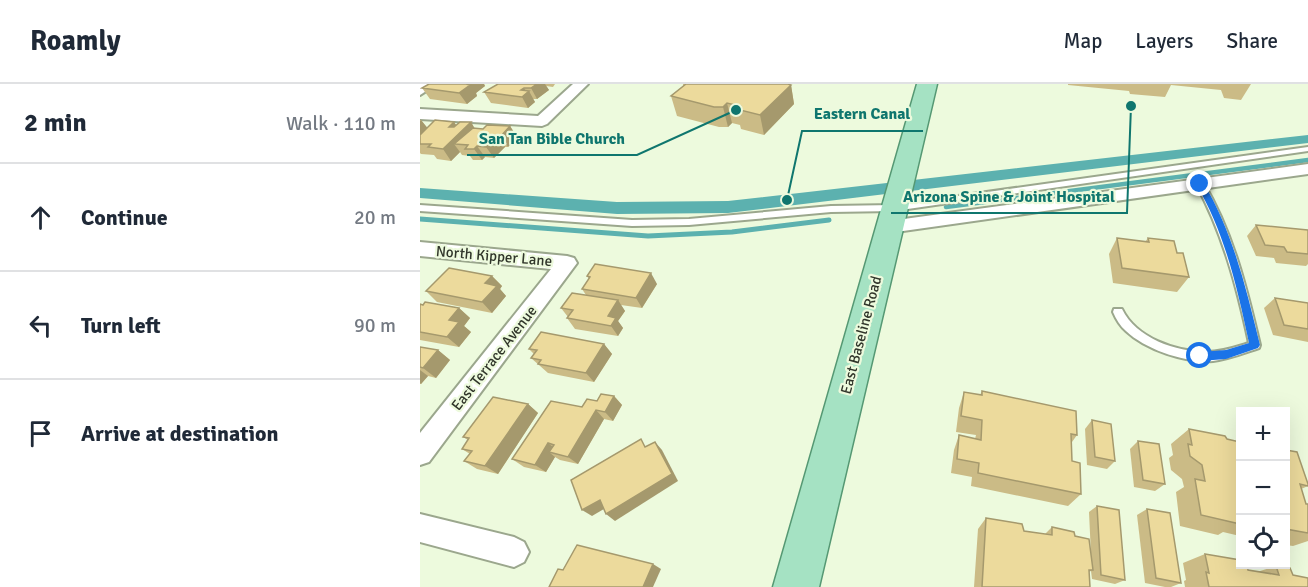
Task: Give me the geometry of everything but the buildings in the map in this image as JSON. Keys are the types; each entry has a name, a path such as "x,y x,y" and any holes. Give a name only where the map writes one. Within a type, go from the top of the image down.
{"main road":[{"name":"East Baseline Road","path":"796,587 927,84"}],"street":[{"path":"420,91 430,84"},
{"path":"420,114 542,121 581,84"},
{"path":"895,204 1200,184 1308,169"},
{"name":"North Kipper Lane","path":"420,249 567,263"},
{"name":"East Terrace Avenue","path":"420,453 567,263"},
{"path":"420,528 514,552"}],"lane":[{"path":"420,208 632,223 689,222 895,204 1308,149"},
{"path":"1118,312 1120,322 1143,340 1200,356 1226,355 1255,345 1241,286 1226,239 1216,212 1200,184"}],"waterway":[{"path":"420,193 617,208 728,207 1308,139"},
{"path":"946,207 1308,160"},
{"path":"420,219 648,236 732,232 829,220"}],"place":[{"name":"Arizona Spine & Joint Hospital","path":"1131,106"},
{"name":"San Tan Bible Church","path":"736,110"},
{"name":"Eastern Canal","path":"787,200"}],"route":[{"path":"1200,184 1216,212 1226,239 1241,286 1255,345 1226,355 1200,356"}]}
